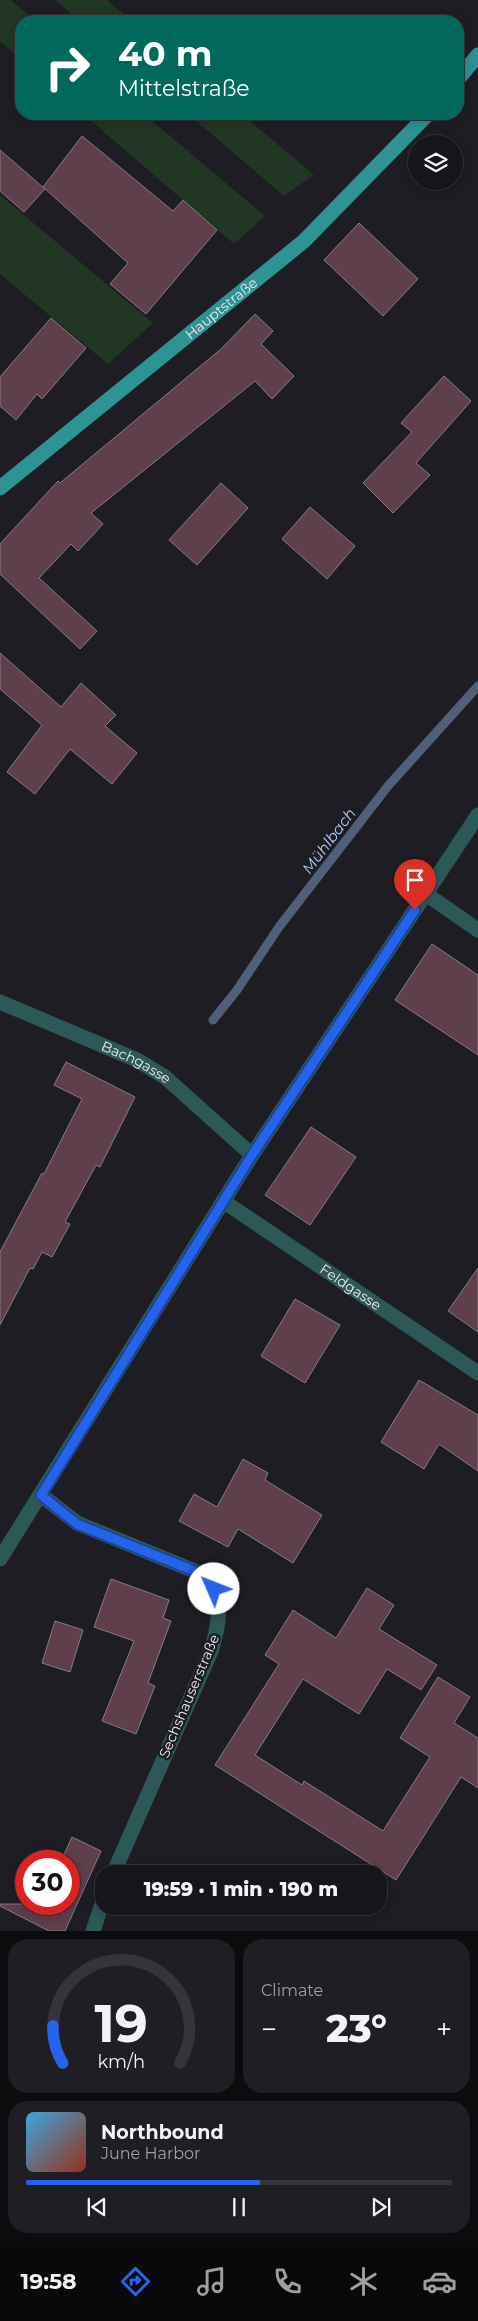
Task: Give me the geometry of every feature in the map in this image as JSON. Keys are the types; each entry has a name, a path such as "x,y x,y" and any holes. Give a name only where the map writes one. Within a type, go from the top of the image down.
{"main road":[{"path":"464,72 478,55"},
{"name":"Hauptstraße","path":"0,488 304,241 422,120"}],"street":[{"path":"0,1559 252,1155 478,815"},
{"path":"426,894 478,930"},
{"name":"Bachgasse","path":"0,1002 137,1060 165,1077 252,1155"},
{"name":"Feldgasse","path":"223,1201 478,1373"},
{"name":"Sechshauserstraße","path":"41,1495 77,1524 202,1574 214,1589 218,1609 218,1628 212,1649 118,1865"},
{"path":"93,1931 98,1915"}],"green space":[{"path":"0,0 11,0 29,15 15,15 15,55 0,41"},
{"path":"55,0 107,0 125,15 73,15"},
{"path":"90,120 151,120 265,216 234,244"},
{"path":"195,120 249,120 314,175 284,196"},
{"path":"0,195 153,323 108,364 0,274"}],"building":[{"path":"82,136 173,211 183,200 217,230 146,314 110,284 128,263 43,187"},
{"path":"0,150 45,189 24,212 0,191"},
{"path":"359,223 418,279 383,316 324,260"},
{"path":"255,314 273,331 261,344 294,376 272,399 255,381 91,513 103,524 78,551 71,544 39,578 97,631 80,649 0,574 0,544 58,481 60,483 221,349"},
{"path":"51,318 86,348 42,399 37,394 16,420 0,406 0,377"},
{"path":"444,376 471,401 416,463 430,475 393,513 363,483 412,432 401,423"},
{"path":"221,483 248,508 197,565 169,540"},
{"path":"310,507 355,546 327,579 282,539"},
{"path":"0,653 61,707 81,683 116,715 105,726 137,753 112,784 70,749 35,794 7,772 42,725 0,689"},
{"path":"432,944 478,975 478,1055 395,1000"},
{"path":"66,1062 135,1097 100,1167 96,1165 65,1222 70,1224 52,1257 42,1252 33,1269 30,1268 0,1325 0,1252 42,1173 44,1174 82,1099 54,1085"},
{"path":"311,1127 356,1157 310,1225 265,1195"},
{"path":"478,1268 478,1332 448,1311"},
{"path":"295,1299 340,1325 305,1383 261,1356"},
{"path":"419,1380 478,1415 478,1471 439,1444 424,1469 381,1442"},
{"path":"243,1459 268,1473 265,1480 322,1515 293,1563 238,1529 228,1547 179,1521 194,1494 217,1507"},
{"path":"111,1579 169,1600 163,1618 171,1621 148,1683 155,1686 136,1734 102,1721 134,1641 94,1627"},
{"path":"367,1588 394,1605 379,1629 437,1665 421,1690 387,1669 359,1714 303,1679 255,1755 302,1785 304,1781 383,1831 430,1757 400,1738 438,1677 470,1697 454,1723 478,1738 478,1788 461,1777 396,1880 387,1874 387,1865 372,1865 215,1765 279,1664 265,1655 293,1610 336,1638"},
{"path":"55,1621 83,1630 70,1672 42,1663"},
{"path":"72,1837 101,1851 80,1898 80,1850 66,1850"},
{"path":"0,1904 15,1904 15,1914 0,1906"},
{"path":"18,1915 72,1915 65,1931 49,1931"}],"waterway":[{"name":"Mühlbach","path":"213,1020 237,990 279,927 388,786 478,686"}],"route":[{"path":"214,1589 202,1574 77,1524 41,1495 252,1155 415,910"}]}
